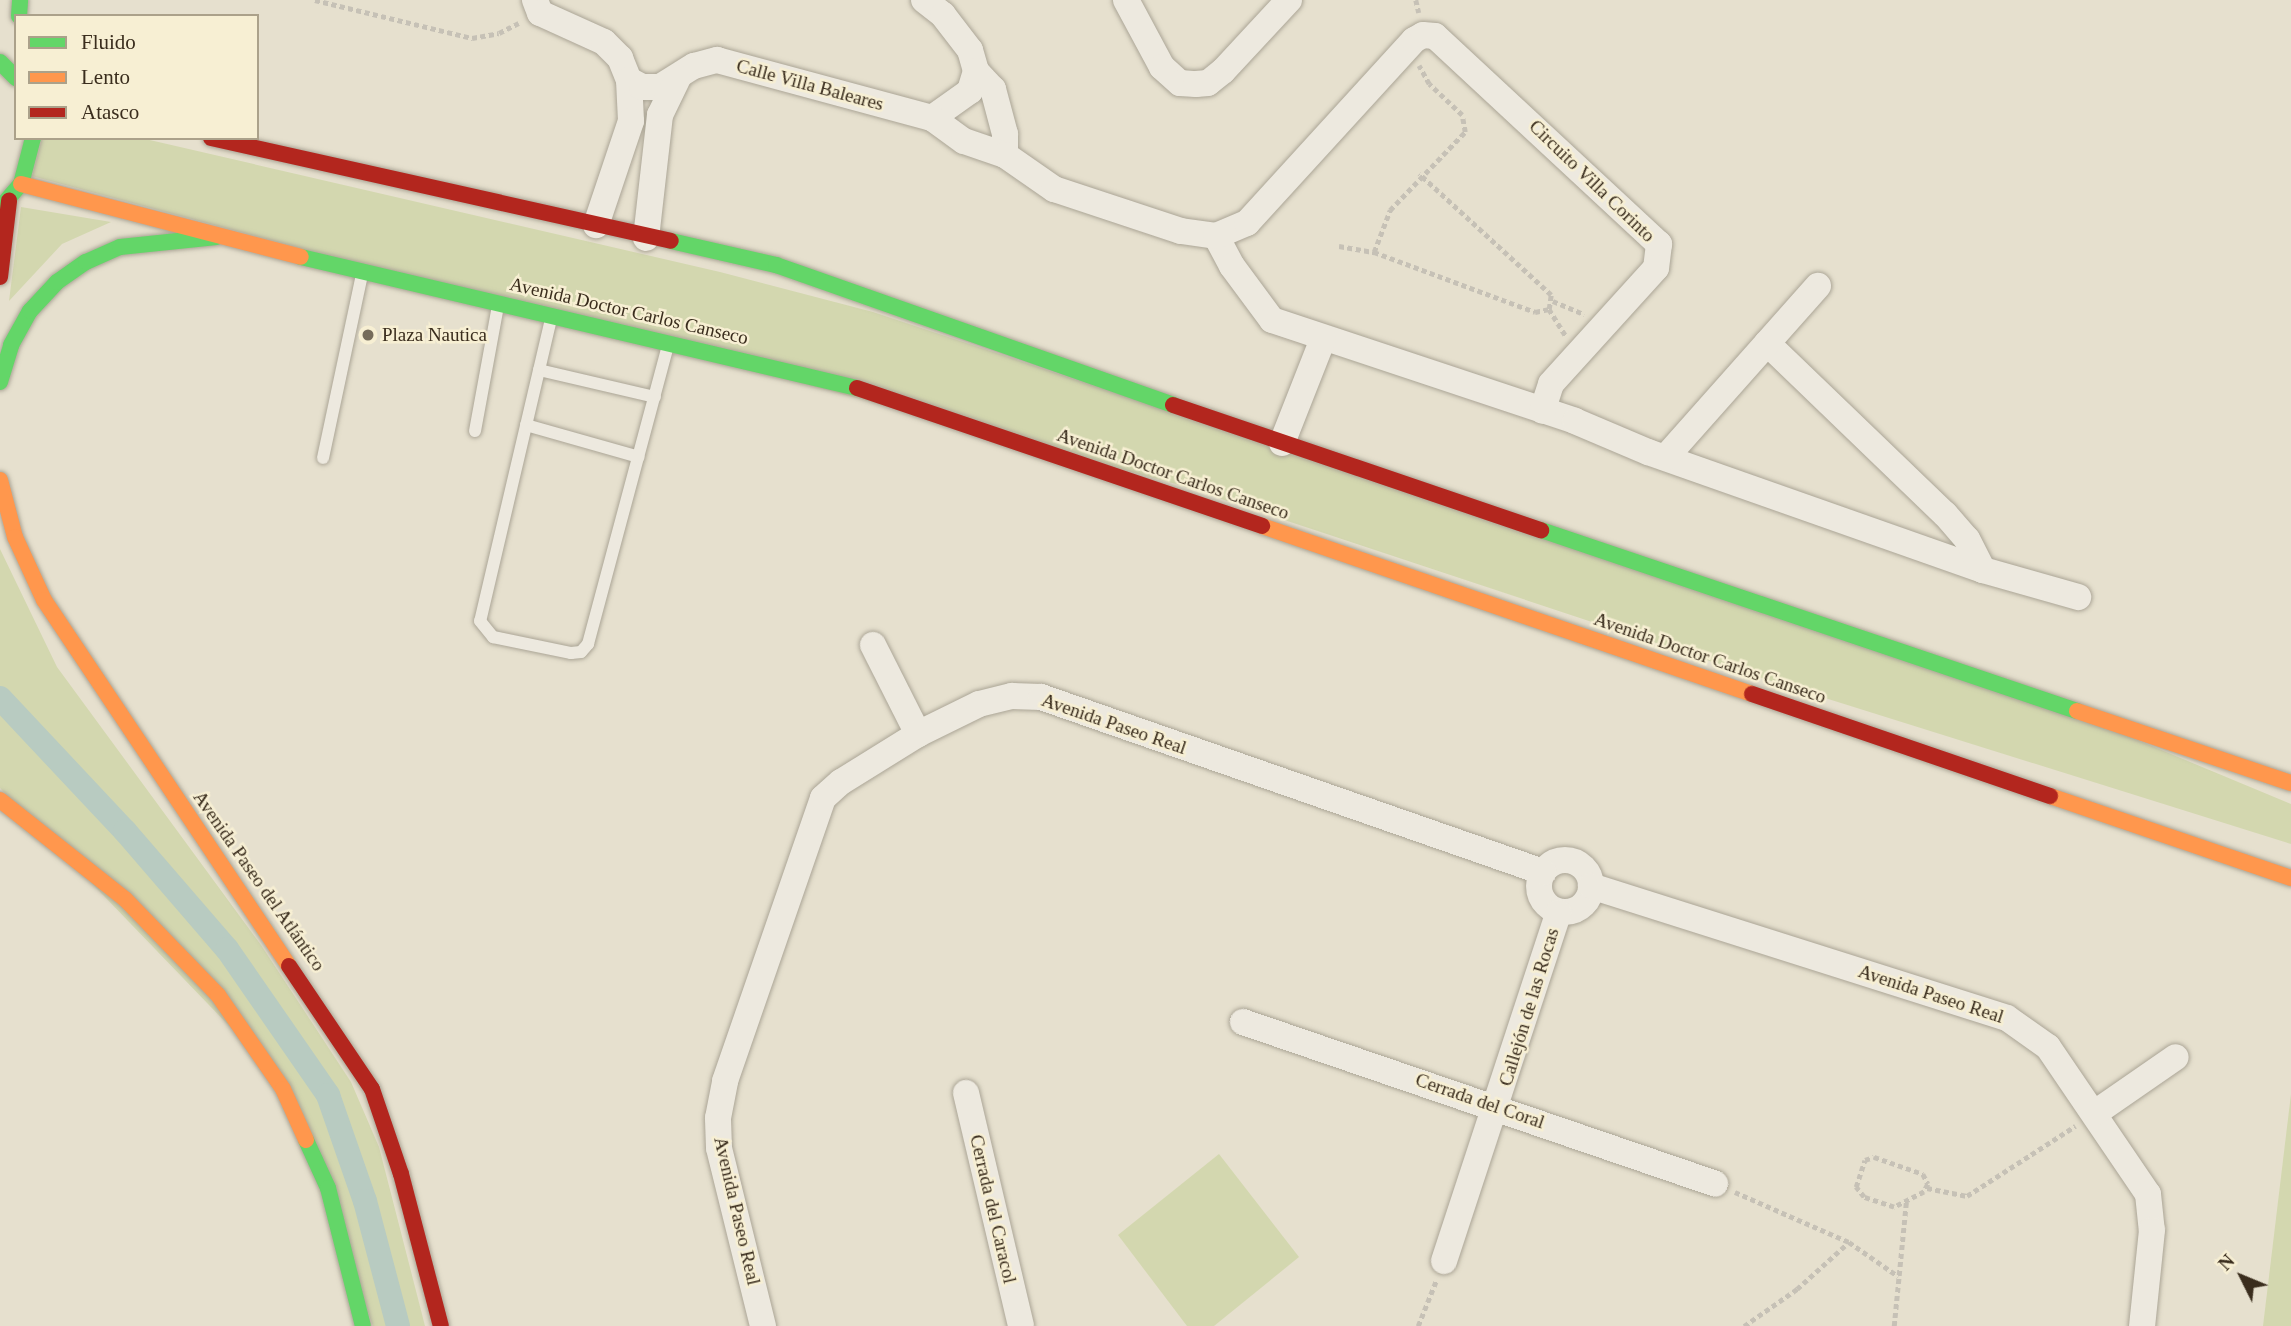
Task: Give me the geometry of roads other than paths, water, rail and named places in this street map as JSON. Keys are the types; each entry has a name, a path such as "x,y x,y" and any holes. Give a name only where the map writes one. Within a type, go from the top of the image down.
{"main road":[{"path":"0,62 14,74"},
{"path":"0,277 4,205 21,184 32,140"},
{"path":"220,140 646,238 776,265 1282,443 2291,783"},
{"name":"Avenida Doctor Carlos Canseco","path":"21,184 216,237 838,381 2291,878"},
{"path":"0,382 11,345 30,311 57,282 86,262 120,247 216,237"},
{"name":"Avenida Paseo del Atlántico","path":"0,480 15,537 44,600 85,668 335,1027 372,1089 401,1174 441,1326"},
{"path":"0,800 134,907 218,995 256,1047 283,1089 328,1188 363,1326"}],"street":[{"path":"1126,0 1162,67 1180,83 1196,84 1208,83 1223,71 1289,0"},
{"path":"942,5 970,50 976,71 993,89 1005,134 1005,155"},
{"path":"537,6 604,42 620,58 629,80 631,121 596,225"},
{"name":"Circuito Villa Corinto","path":"1216,236 1247,223 1423,35 1445,41 1659,244 1656,268 1551,384 1542,411"},
{"name":"Calle Villa Baleares","path":"629,80 652,88 678,78 694,66 717,60 932,118"},
{"path":"976,71 970,92 932,118 964,141 1005,155 1054,189 1181,231 1216,236 1232,266 1272,320 1542,411 1983,570 2078,597"},
{"path":"646,238 660,115 678,78"},
{"path":"1666,457 1818,286"},
{"path":"1282,443 1323,339"},
{"path":"1767,343 1945,513 1967,539 1983,570"},
{"path":"873,645 918,734"},
{"name":"Avenida Paseo Real","path":"763,1326 719,1148 718,1118 725,1081 824,799 841,782 918,734 979,704 1012,696 1041,697 1543,872"},
{"path":"1567,860 1584,869 1591,886 1584,904 1559,912 1543,901 1539,882 1549,865 1567,860"},
{"name":"Avenida Paseo Real","path":"1591,886 1679,911 2016,1023 2048,1047 2148,1194 2152,1230 2142,1326"},
{"name":"Callejón de las Rocas","path":"1444,1261 1498,1107 1559,912"},
{"name":"Cerrada del Coral","path":"1243,1022 1498,1107 1715,1184"},
{"path":"2095,1113 2176,1057"},
{"name":"Cerrada del Caracol","path":"966,1093 1021,1326"}],"lane":[{"path":"323,458 362,271"},
{"path":"475,430 499,303"},
{"path":"552,315 480,621 493,637 571,653 581,652 588,644 669,342"},
{"path":"539,370 655,397"},
{"path":"526,425 639,457"}],"waterway":[{"path":"0,698 125,831 227,949 328,1095 365,1201 398,1326"}],"place":[{"name":"Plaza Nautica","path":"368,335"}]}
